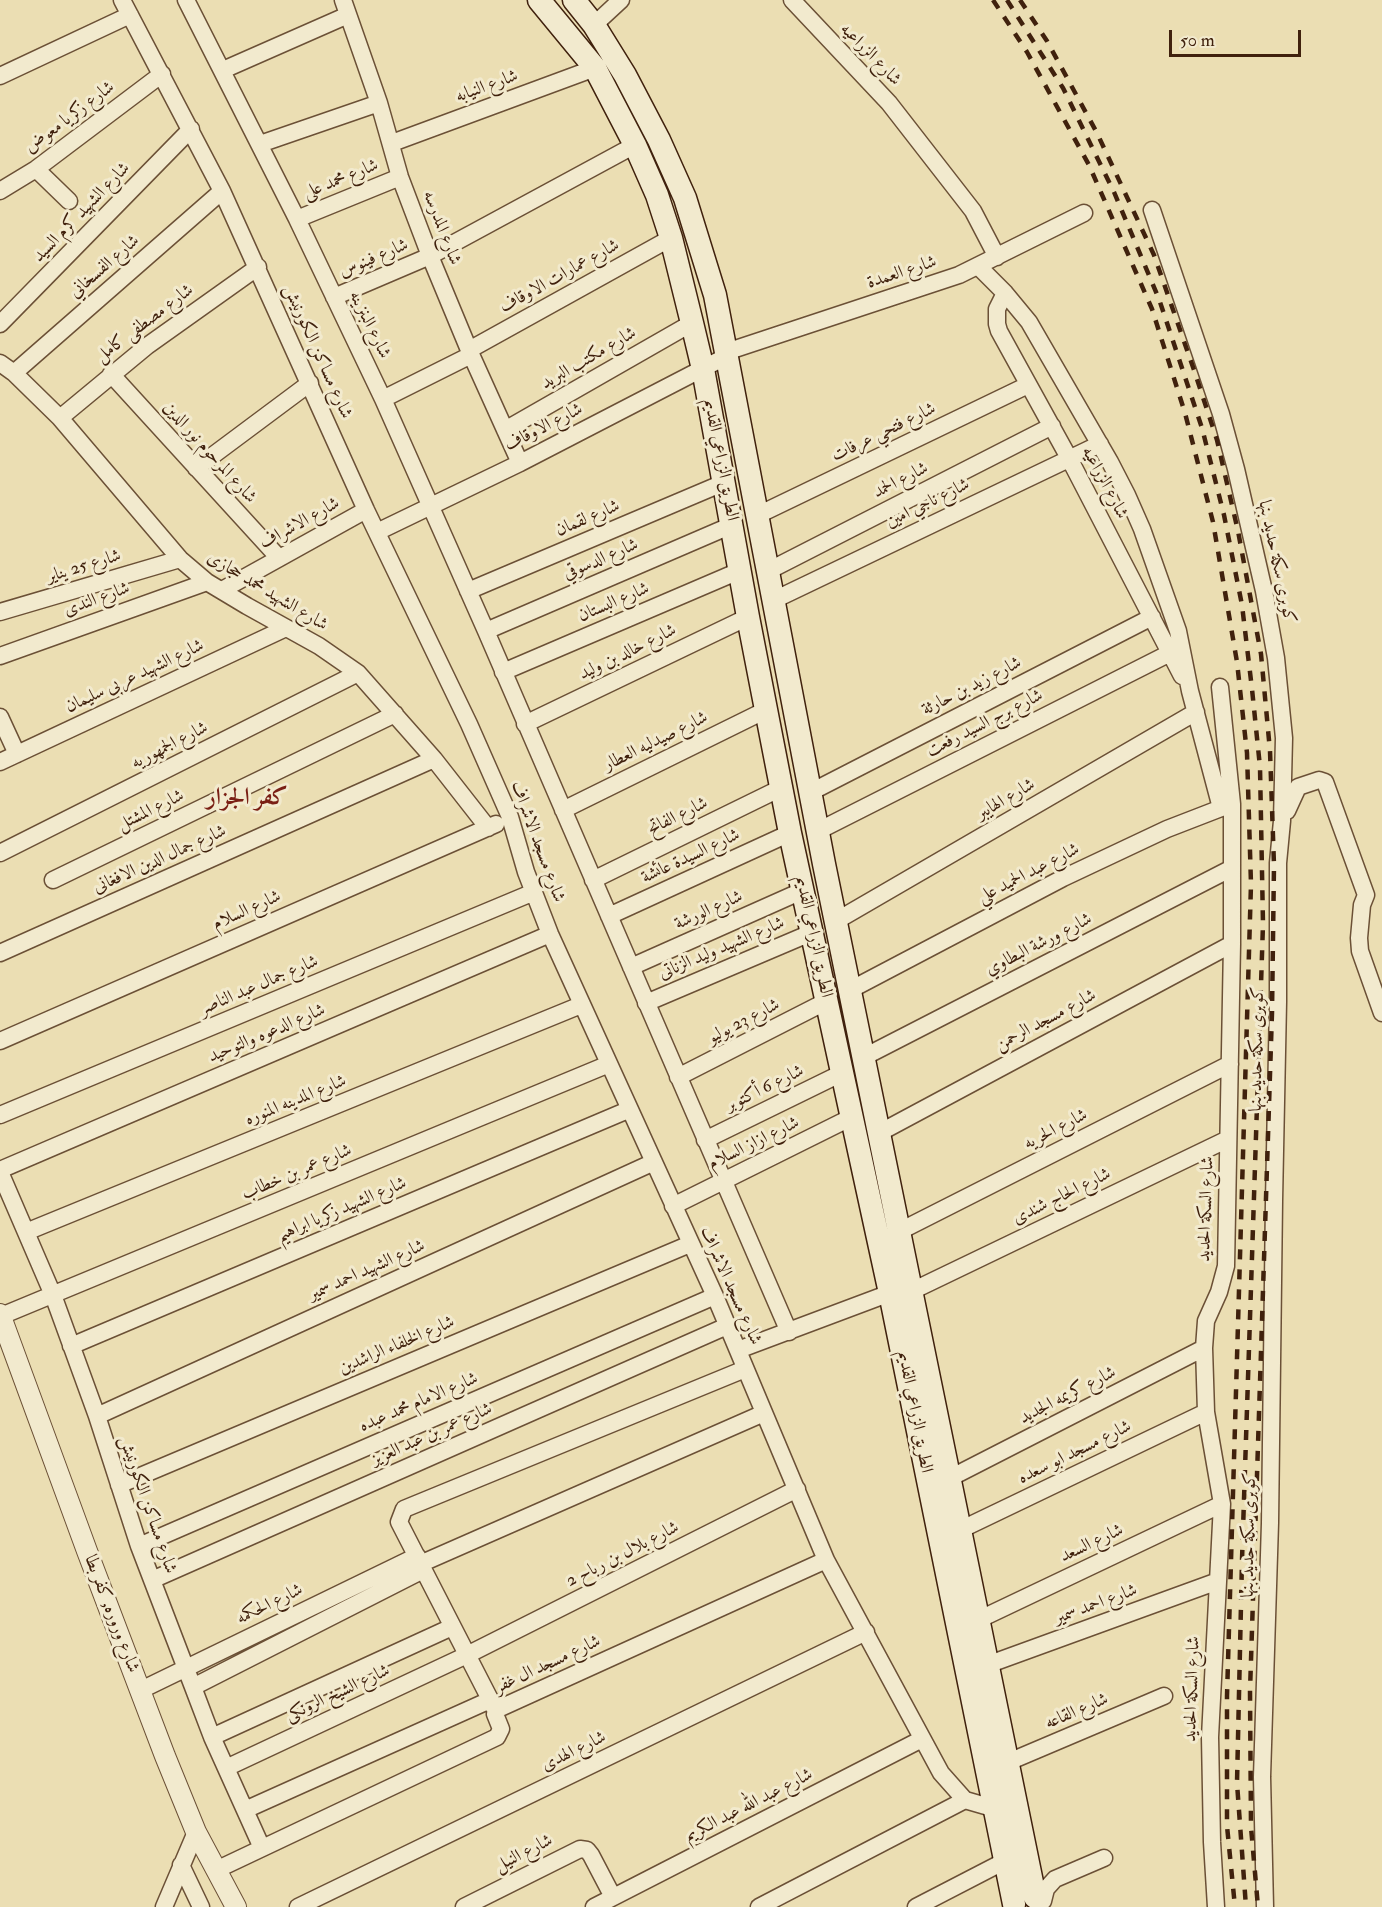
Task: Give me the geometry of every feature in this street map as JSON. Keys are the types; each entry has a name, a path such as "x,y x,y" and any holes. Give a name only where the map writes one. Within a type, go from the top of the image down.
{"main road":[{"name":"الطريق الزراعي القديم","path":"539,0 595,68 635,145 657,195 671,238 703,369 781,788 842,1073 950,1478 1006,1763 1005,1861 1030,1903"},
{"name":"الطريق الزراعي القديم","path":"574,0 594,25 625,75 659,140 685,198 715,295 818,831 900,1231 901,1292 1006,1811 1030,1903"}],"street":[{"name":"شارع مساكن الكورنيش","path":"122,0 222,191 366,510 469,724"},
{"name":"شارع البنزينه","path":"186,0 260,144 383,399 503,672"},
{"path":"594,25 621,0"},
{"name":"شارع الزراعيه","path":"792,0 889,104 973,211 997,257"},
{"path":"223,70 345,8"},
{"name":"شارع المدرسه","path":"345,8 379,103 400,177 430,256 470,353 520,463"},
{"path":"0,76 130,15"},
{"name":"شارع النيابه","path":"392,143 595,68"},
{"name":"شارع زكريا معوض","path":"0,191 36,169 162,74"},
{"path":"260,144 379,103"},
{"name":"شارع الشهيد كرم السيد","path":"0,324 191,129"},
{"name":"شارع فينوس","path":"334,297 430,256 635,145"},
{"path":"36,169 69,201"},
{"name":"شارع محمد على","path":"297,219 400,177"},
{"name":"شارع الفسخاني","path":"14,373 222,191"},
{"name":"كوبرى سكة حديد بنها","path":"1152,210 1221,414 1264,591 1282,708 1284,778 1278,864 1270,1523 1262,1777 1265,1907"},
{"name":"شارع العمدة","path":"726,354 960,275 1084,213"},
{"name":"شارع عمارات الاوقاف","path":"383,399 470,353 671,238"},
{"name":"شارع مصطفى كامل","path":"60,418 111,374 183,318 258,267"},
{"name":"شارع الزراعيه","path":"979,267 1029,322 1127,495 1142,529 1178,631 1190,691 1226,806"},
{"name":"شارع الزراعيه","path":"1005,293 997,309 997,324 1190,691"},
{"name":"شارع مكتب البريد","path":"505,430 692,323"},
{"name":"شارع الاوقاف","path":"377,532 520,463 703,369 726,354"},
{"name":"شارع الشهيد محمد حجازى","path":"0,363 14,373 60,418 180,559 215,586 319,646 358,673 434,759 488,828"},
{"name":"شارع المرحوم نور الدين","path":"111,374 279,558"},
{"path":"196,468 310,383"},
{"name":"شارع فتحي عرفات","path":"758,515 1028,385"},
{"name":"شارع الحمد","path":"768,571 1052,426"},
{"name":"شارع ناجي امين","path":"774,600 1100,444"},
{"name":"شارع لقمان","path":"468,591 723,483"},
{"name":"شارع الاشراف","path":"215,586 279,558 366,510"},
{"name":"شارع الدسوقي","path":"486,631 732,525"},
{"name":"شارع 25 يناير","path":"0,612 180,559"},
{"name":"شارع البستان","path":"503,672 739,571"},
{"name":"شارع الندى","path":"0,656 215,586"},
{"name":"شارع خالد بن وليد","path":"525,724 748,617"},
{"name":"شارع زيد بن حارثة","path":"811,792 1152,617"},
{"name":"شارع الشهيد عربى سليمان","path":"0,762 286,628"},
{"name":"شارع برج السيد رفعت","path":"818,831 1170,653"},
{"name":"شارع مسجد الاشراف","path":"503,672 789,1332"},
{"name":"شارع الجمهوريه","path":"0,853 358,673"},
{"name":"شارع السكة الحديد","path":"1216,1907 1210,1758 1222,1504 1206,1412 1204,1348 1206,1321 1219,1292 1226,1266 1232,868 1226,806 1220,687"},
{"name":"شارع صيدليه العطار","path":"562,810 766,710"},
{"name":"شارع الهايبر","path":"836,921 1196,712"},
{"name":"شارع المشتل","path":"53,880 395,714"},
{"path":"0,717 17,754"},
{"name":"شارع مسجد الاشراف","path":"469,724 510,817 518,846 550,934 628,1110 715,1296 826,1560 922,1739 942,1773 965,1800"},
{"name":"شارع جمال الدين الافغانى","path":"0,953 434,759"},
{"path":"1282,821 1298,787 1319,780 1325,782 1374,893 1362,905 1359,938 1360,951 1382,1013"},
{"name":"شارع الفاتح","path":"593,880 781,788"},
{"name":"شارع عبد الحميد علي","path":"850,990 1063,878 1167,829 1226,806"},
{"name":"شارع السلام","path":"0,1041 510,817"},
{"name":"شارع السيدة عائشة","path":"609,916 790,833"},
{"name":"شارع ورشة البطاوي","path":"864,1057 1232,868"},
{"name":"شارع الورشة","path":"631,968 804,890"},
{"name":"شارع جمال عبد الناصر","path":"0,1115 534,892"},
{"name":"شارع الشهيد وليد الزناتى","path":"646,1003 813,932"},
{"name":"شارع الدعوه والتوحيد","path":"0,1171 550,934"},
{"name":"شارع مسجد الرحمن","path":"879,1133 1232,944"},
{"name":"شارع 23 يوليو","path":"678,1077 827,1002"},
{"name":"شارع المدينه المنوره","path":"26,1232 581,1005"},
{"name":"شارع عمر بن خطاب","path":"0,1315 609,1064"},
{"name":"شارع الحريه","path":"900,1231 1230,1064"},
{"name":"شارع 6 أكتوبر","path":"705,1140 842,1073"},
{"name":"شارع الشهيد زكريا ابراهيم","path":"71,1346 628,1110"},
{"name":"شارع ازاز السلام","path":"673,1206 852,1117"},
{"name":"شارع الحاج شندى","path":"738,1350 901,1292 1228,1139"},
{"name":"شارع الشهيد احمد سمير","path":"97,1416 654,1162"},
{"name":"شارع مساكن الكورنيش","path":"0,1171 53,1295 97,1416 139,1546 193,1688 212,1737 262,1848"},
{"name":"شارع الخلفاء الراشدين","path":"119,1485 690,1244"},
{"name":"شارع الامام محمد عبده","path":"139,1546 715,1296"},
{"name":"شارع وروره, كفر بطا","path":"0,1315 87,1551 196,1832 236,1907"},
{"name":"شارع عمر بن عبد العزيز","path":"152,1580 727,1326"},
{"name":"شارع كريمه الجديد","path":"950,1478 1204,1348"},
{"path":"245,1810 493,1706 399,1522 404,1509 745,1370"},
{"name":"شارع مسجد ابو سعده","path":"960,1530 1206,1412"},
{"path":"193,1688 420,1563 764,1413"},
{"name":"شارع بلال بن رباح 2","path":"467,1655 797,1489"},
{"name":"شارع السعد","path":"978,1620 1222,1504"},
{"name":"شارع مسجد ال غفر","path":"216,1870 497,1737 501,1729 493,1706 826,1560"},
{"name":"شارع الحكمه","path":"141,1690 185,1667 420,1563"},
{"name":"شارع احمد سمير","path":"987,1665 1218,1581"},
{"path":"212,1737 453,1627"},
{"name":"شارع الهدى","path":"298,1907 866,1632"},
{"name":"شارع الشيخ الرونكى","path":"226,1768 467,1655"},
{"name":"شارع القاعه","path":"1006,1763 1164,1696"},
{"name":"شارع عبد الله عبد الكريم","path":"594,1907 922,1739"},
{"path":"759,1907 965,1800 1006,1811"},
{"path":"164,1907 196,1832"},
{"name":"شارع النيل","path":"464,1907 580,1848 591,1855 613,1898"},
{"path":"1030,1903 1055,1879 1104,1858"},
{"path":"916,1907 1005,1861"},
{"path":"181,1865 201,1907"}],"railway":[{"path":"993,0 1027,52 1089,165 1152,309 1185,413 1213,522 1237,662 1247,753 1251,884 1227,1696 1227,1826 1235,1907"},
{"path":"1007,0 1063,88 1114,192 1159,299 1202,428 1224,515 1242,605 1260,767 1263,924 1237,1783 1246,1907"},
{"path":"1020,0 1047,41 1097,133 1154,255 1217,440 1238,531 1261,654 1270,751 1274,865 1272,1013 1250,1691 1251,1827 1258,1907"}],"district":[{"name":"كفر الجزار","path":"247,799"}]}
